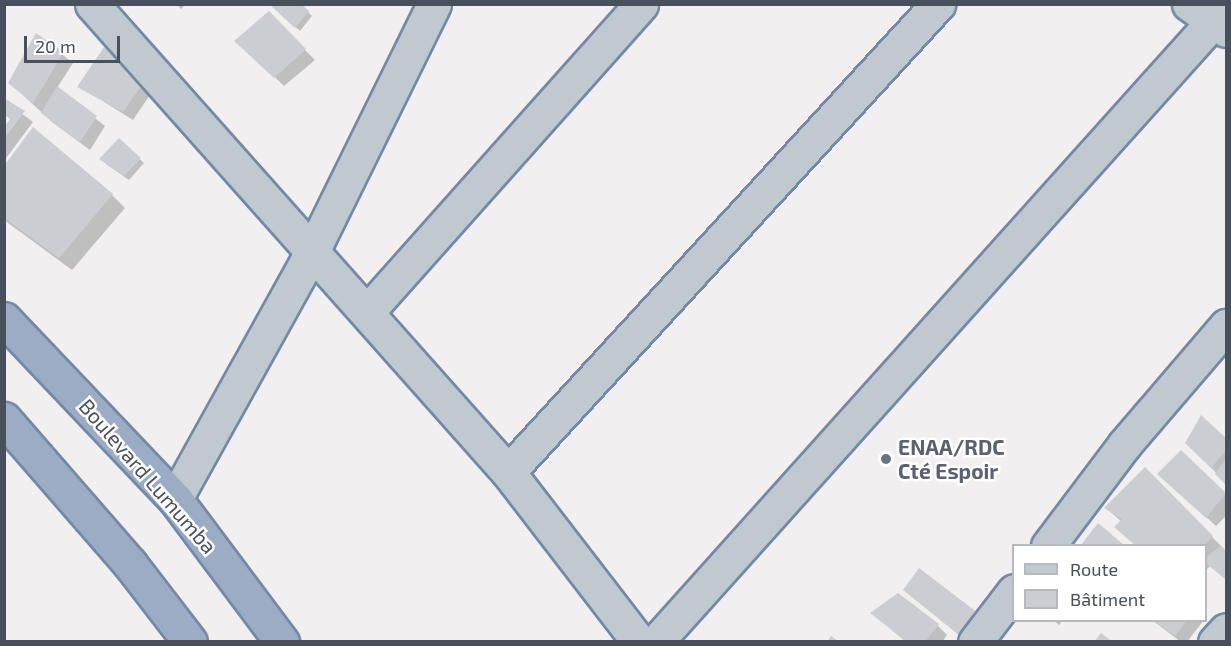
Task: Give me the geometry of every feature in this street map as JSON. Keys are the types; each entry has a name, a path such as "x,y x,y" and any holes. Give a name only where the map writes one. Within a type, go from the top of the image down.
{"highway":[{"name":"Boulevard Lumumba","path":"4,319 48,360 175,499 282,642"},
{"path":"4,419 130,564 190,642"}],"street":[{"path":"92,4 508,472 639,642"},
{"path":"175,499 313,250 434,4"},
{"path":"367,312 642,4"},
{"path":"508,472 938,4"},
{"path":"656,642 1214,15"},
{"path":"1050,544 1124,445 1227,327"},
{"path":"975,642 1012,594"},
{"path":"1215,642 1227,630"}],"building":[{"path":"269,4 301,4 309,11 295,28"},
{"path":"269,11 306,49 274,78 234,41"},
{"path":"36,33 64,52 33,103 8,83"},
{"path":"104,47 146,79 123,112 77,87"},
{"path":"57,86 97,116 80,142 41,113"},
{"path":"4,98 25,111 4,139 4,127 11,118 4,113"},
{"path":"33,127 113,194 59,258 4,218 4,166"},
{"path":"119,138 141,158 124,176 99,159"},
{"path":"1201,415 1226,438 1226,451 1211,468 1185,443"},
{"path":"1181,450 1226,493 1206,518 1157,474"},
{"path":"1226,459 1226,485 1215,474"},
{"path":"1145,467 1213,536 1205,544 1134,544 1114,527 1122,519 1104,508"},
{"path":"1098,523 1123,544 1082,544"},
{"path":"1221,546 1226,551 1226,580 1207,564 1207,556"},
{"path":"919,568 978,613 960,636 903,590"},
{"path":"898,593 939,624 925,642 907,642 870,613"},
{"path":"1156,622 1186,622 1175,636"},
{"path":"1101,633 1113,642 1094,642"},
{"path":"831,636 839,642 827,642"}],"place":[{"name":"ENAA/RDC Cté Espoir","path":"886,459"}]}
